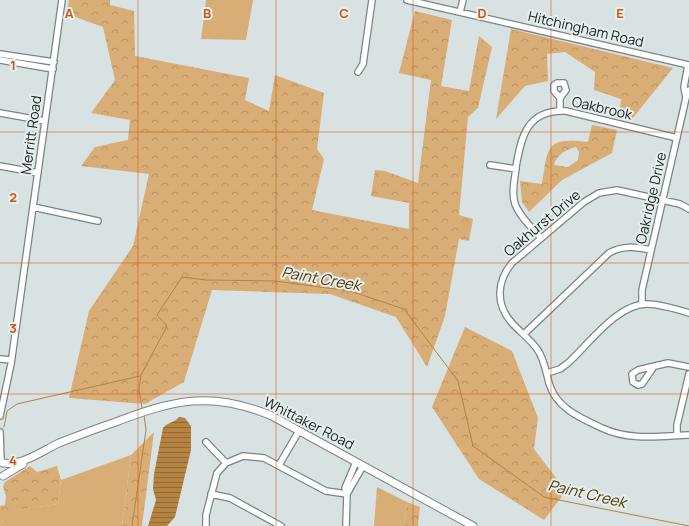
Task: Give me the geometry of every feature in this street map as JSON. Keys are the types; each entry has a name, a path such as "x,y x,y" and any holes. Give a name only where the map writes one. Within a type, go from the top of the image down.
{"main road":[{"name":"Whittaker Road","path":"1,462 14,464 60,443 149,409 188,401 223,402 262,412 473,526"},
{"name":"Whittaker Road","path":"1,477 32,457"},
{"path":"1,462 5,471 1,477"}],"street":[{"name":"Merritt Road","path":"0,416 12,360 62,0"},
{"path":"358,72 363,64 372,0"},
{"name":"Hitchingham Road","path":"407,0 688,65"},
{"path":"460,12 462,0"},
{"path":"0,54 54,62"},
{"path":"0,60 53,69"},
{"name":"Oakridge Drive","path":"686,98 684,87 688,65"},
{"name":"Oakridge Drive","path":"642,304 642,290 689,90"},
{"path":"560,98 560,111"},
{"name":"Oakbrook","path":"541,238 523,217 515,204 513,193 521,138 528,126 542,116 560,111 677,138"},
{"path":"0,113 45,122"},
{"path":"490,165 516,169"},
{"path":"0,166 38,174"},
{"name":"Oakhurst Drive","path":"689,209 680,204 617,190 600,193 584,202 512,262 500,283 500,300 503,310 512,323 538,349 551,388 563,407 603,429 631,436 689,435"},
{"path":"33,207 98,221"},
{"path":"524,334 609,253 616,249 630,246 651,250"},
{"path":"547,373 560,369 568,363 619,313 629,307 642,304 652,304 689,313"},
{"path":"0,359 12,360"},
{"path":"653,368 668,363 689,367"},
{"path":"677,435 689,374"},
{"path":"279,465 299,431"},
{"path":"0,432 1,462"},
{"path":"206,442 226,463"},
{"path":"206,526 206,515 217,473 226,463 236,457 251,455 264,458 326,491 347,494"},
{"path":"346,526 346,485 356,462"},
{"path":"347,494 363,466"},
{"path":"211,494 230,498 281,526"}],"green space":[{"path":"69,0 110,0 110,5 134,11 135,56 249,78 245,100 269,111 275,75 324,93 317,149 324,159 312,210 409,229 409,203 371,196 375,170 385,171 418,183 431,80 399,73 415,11 452,20 441,86 469,91 479,36 492,47 478,108 468,117 459,215 473,219 469,241 459,239 445,316 427,367 396,317 330,294 212,290 184,382 145,404 69,398 89,311 133,246 149,174 81,166 95,147 128,140 130,120 91,113 115,80 103,27 67,14"},
{"path":"206,0 253,0 246,40 201,39"},
{"path":"511,29 673,68 632,119 619,116 621,99 594,90 595,72 565,52 547,54 548,81 525,86 496,119"},
{"path":"592,125 617,130 612,153 562,180 529,212 522,202 520,181 542,184 548,153 551,147 556,143 564,141 588,142","holes":["576,147 579,152 578,160 568,167 554,165 559,155 569,149"]},
{"path":"465,327 512,351 538,418 534,449 566,491 544,520 479,479 432,407"},
{"path":"154,432 142,526 122,526 131,455"},
{"path":"131,455 122,526 0,526 11,511 58,504 61,480"},
{"path":"30,466 37,472 57,466 61,480 58,504 12,511 0,526 0,506 5,505 6,496 3,487 5,482"},
{"path":"377,487 407,502 404,526 374,526"},
{"path":"407,502 420,507 418,526 404,526"}],"shaded area":[{"path":"179,417 185,418 191,426 191,450 175,517 167,526 148,526 156,500 153,489 154,474 163,428"}],"waterway":[{"name":"Paint Creek","path":"142,408 139,390 141,375 167,326 157,315 182,277 206,280 275,281 350,291 404,309 458,381 473,446 544,497 689,526"},
{"path":"4,427 7,411 17,404 140,376"},
{"name":"Paint Creek","path":"132,526 146,430 144,415"}]}
